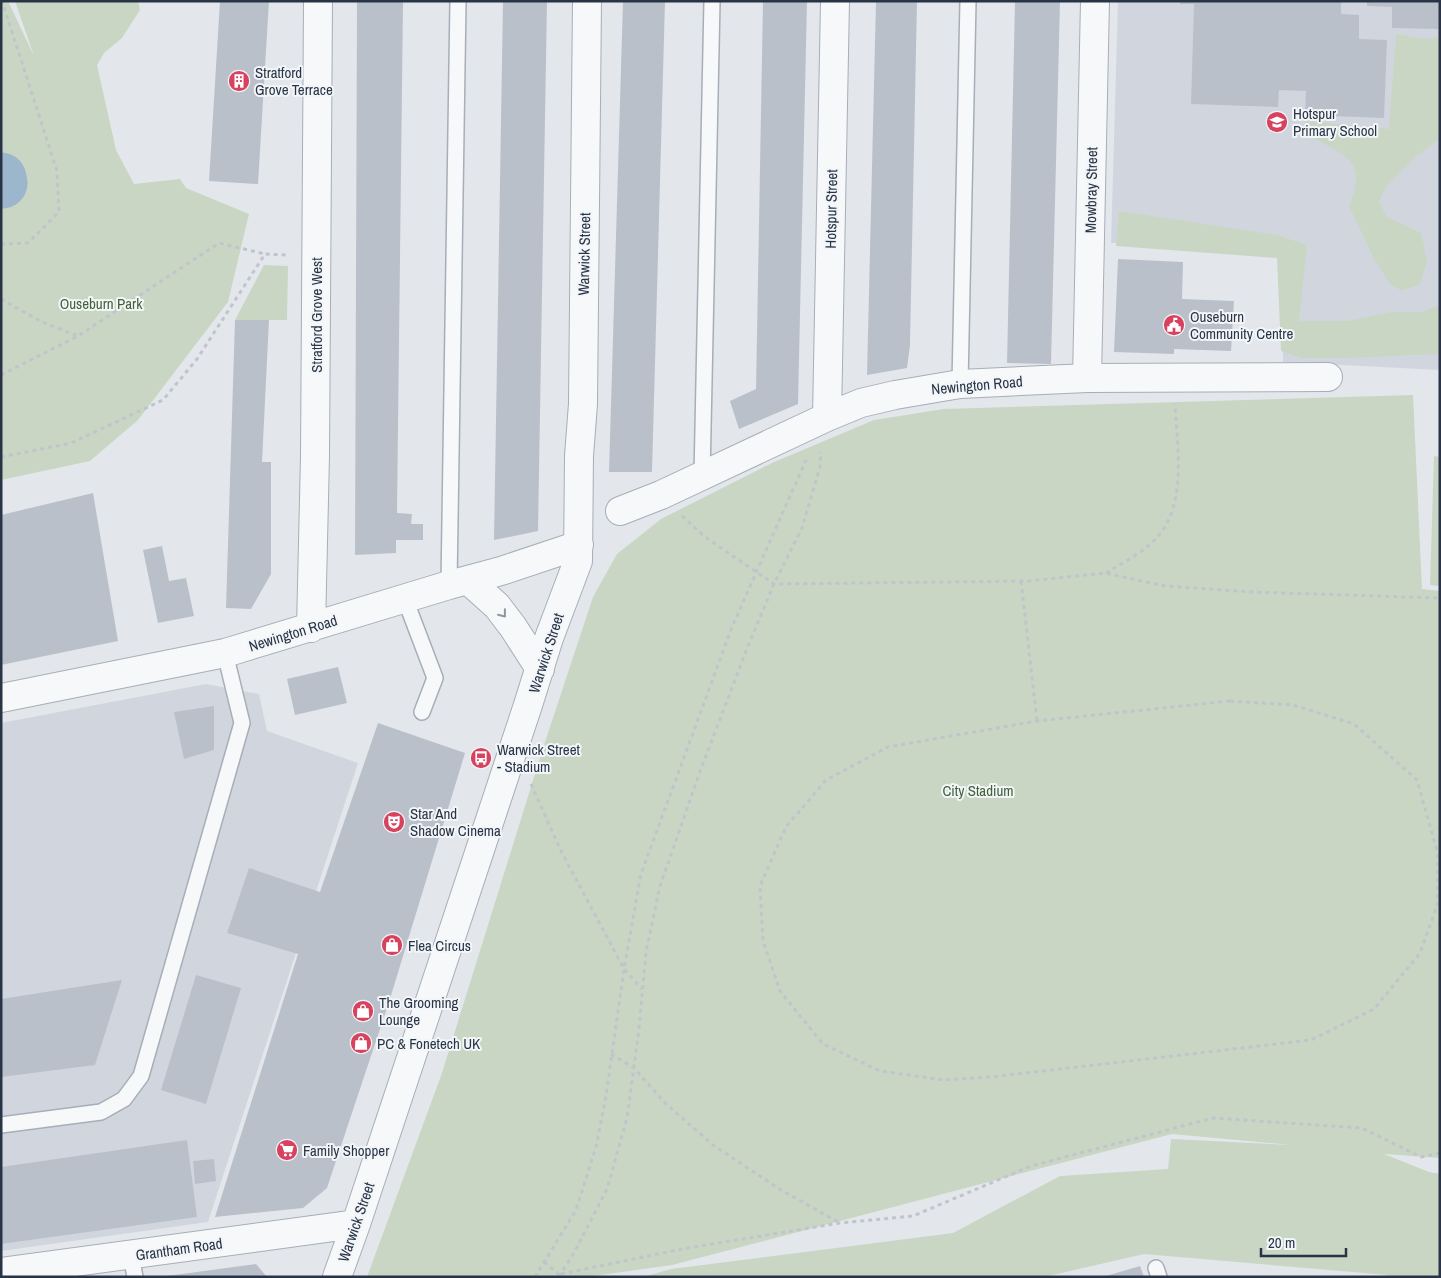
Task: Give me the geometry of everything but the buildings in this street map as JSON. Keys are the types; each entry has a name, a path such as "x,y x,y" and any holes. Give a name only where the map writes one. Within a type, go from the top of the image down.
{"street":[{"name":"Stratford Grove West","path":"311,628 318,1"},
{"name":"Warwick Street","path":"337,1277 514,746 578,561 579,456 583,404 587,1"},
{"name":"Hotspur Street","path":"827,417 835,1"},
{"name":"Mowbray Street","path":"1087,378 1095,1"},
{"name":"Newington Road","path":"620,511 661,495 827,417 862,403 960,384 1087,378 1328,378"},
{"name":"Newington Road","path":"1,698 225,653 502,571 579,545"},
{"path":"459,583 497,606 540,669"},
{"name":"Grantham Road","path":"1,1272 133,1266 356,1224"}],"lane":[{"path":"458,1 459,583"},
{"path":"702,476 712,1"},
{"path":"960,384 968,1"},
{"path":"406,599 434,678 422,712"},
{"path":"1,1125 101,1112 124,1100 141,1076 242,723 225,653"}],"path":[{"path":"1,244 28,243 59,212 57,171 2,1"},
{"path":"1,375 78,336 219,242 265,254 316,256"},
{"path":"1,457 71,443 163,400 198,359 265,254"},
{"path":"1,299 42,322 78,336"},
{"path":"1105,574 1137,554 1159,535 1172,514 1178,491 1175,378"},
{"path":"560,1276 607,1189 627,1118 646,952 660,886 702,766 748,646 774,584 802,528 820,467 821,442 827,417"},
{"path":"535,1277 576,1210 596,1146 606,1096 624,969 641,874 732,627 807,458"},
{"path":"661,495 705,538 774,584 1021,580 1105,574 1175,587 1252,592 1440,598"},
{"path":"1021,580 1037,722"},
{"path":"1230,701 1293,705 1354,724 1417,780 1438,854 1438,903 1420,954 1374,1008 1311,1040 991,1077 944,1080 880,1071 822,1044 780,991 763,941 760,886 786,827 826,780 888,747 1037,722 1230,701"},
{"path":"514,746 561,852 624,969 643,989"},
{"path":"611,1054 634,1068 665,1102 713,1145 781,1190 840,1223"},
{"path":"560,1276 682,1249 840,1223 913,1216 1031,1166 1213,1118 1362,1128 1421,1156 1440,1154"},
{"path":"544,1262 560,1276"}],"shaded area":[{"name":"Hotspur Primary School","path":"1118,1 1440,1 1440,370 1283,362 1283,247 1111,243"},
{"path":"206,684 259,694 267,731 358,763 208,1222 1,1251 1,723"}],"green space":[{"name":"Ouseburn Park","path":"1,1 8,1 34,56 15,1 138,1 140,10 122,38 104,53 97,65 116,150 134,184 180,179 186,188 249,214 228,302 138,420 90,461 1,480"},
{"path":"1396,34 1425,39 1440,37 1440,139 1416,156 1386,186 1379,202 1387,217 1421,233 1427,262 1420,284 1402,291 1390,284 1374,259 1349,206 1355,189 1356,177 1354,167 1341,153 1307,133 1304,121 1389,129"},
{"path":"1119,211 1277,235 1307,245 1299,321 1348,321 1393,312 1422,312 1440,305 1440,354 1301,358 1281,351 1277,258 1116,246"},
{"path":"264,265 288,266 287,320 235,320"},
{"name":"City Stadium","path":"1413,395 1422,589 1440,591 1440,1158 1384,1154 1429,1172 1440,1174 1440,1277 1387,1277 1387,1275 1144,1254 1044,1277 643,1277 671,1269 953,1233 1060,1176 1168,1169 1171,1139 1291,1145 1172,1134 672,1265 586,1277 367,1277 442,1073 544,745 593,597 617,554 661,519 772,463 874,420 944,409"},
{"path":"1434,456 1440,457 1440,586 1430,585"}],"waterway":[{"path":"1,178 2,183"}],"place":[{"name":"Stratford Grove Terrace","path":"239,81"},
{"name":"Hotspur Primary School","path":"1277,122"},
{"name":"Ouseburn Community Centre","path":"1174,325"},
{"name":"Warwick Street - Stadium","path":"481,758"},
{"name":"Star And Shadow Cinema","path":"394,822"},
{"name":"Flea Circus","path":"392,945"},
{"name":"The Grooming Lounge","path":"363,1011"},
{"name":"PC & Fonetech UK","path":"361,1043"},
{"name":"Family Shopper","path":"287,1150"}]}
